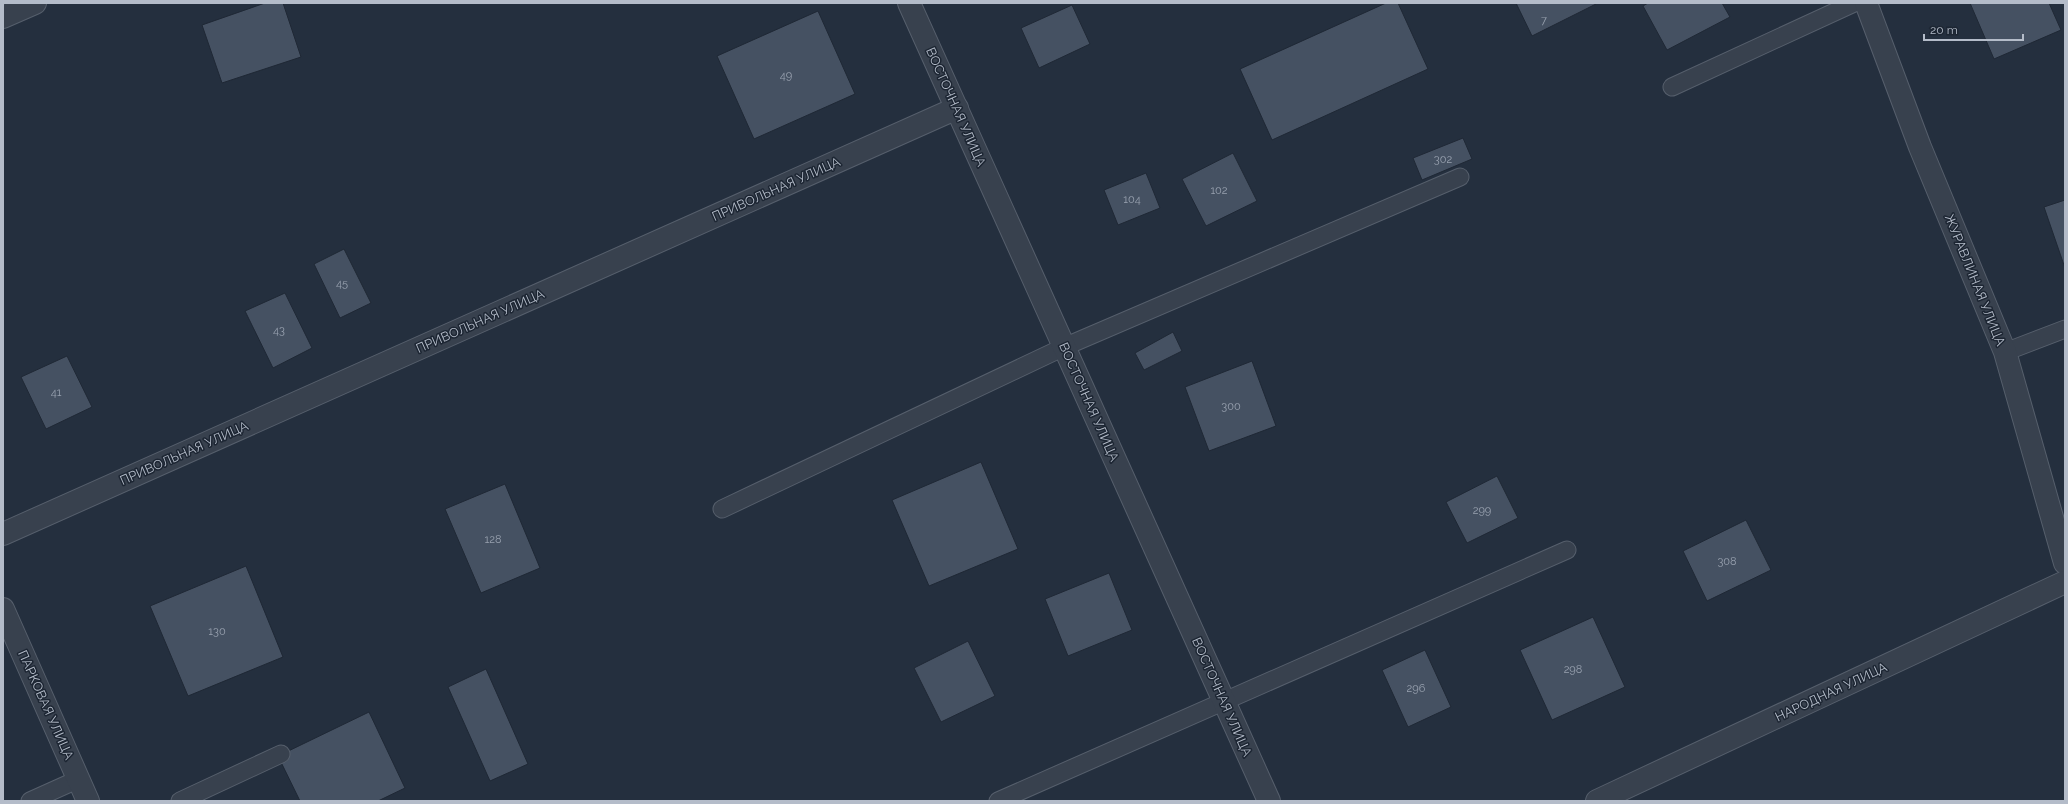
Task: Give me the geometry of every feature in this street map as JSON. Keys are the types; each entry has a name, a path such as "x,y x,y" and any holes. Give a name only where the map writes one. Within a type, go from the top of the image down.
{"street":[{"path":"3,17 35,3"},
{"name":"ВОСТОЧНАЯ УЛИЦА","path":"909,3 1269,801"},
{"name":"ЖУРАВЛИНАЯ УЛИЦА","path":"1866,3 1920,147 2005,352 2065,563"},
{"name":"ПРИВОЛЬНАЯ УЛИЦА","path":"3,534 957,108"},
{"name":"НАРОДНАЯ УЛИЦА","path":"1597,801 2065,582"},
{"name":"ПАРКОВАЯ УЛИЦА","path":"3,609 88,801"}],"lane":[{"path":"1672,87 1854,3"},
{"path":"722,509 1064,347 1460,177"},
{"path":"2005,352 2065,329"},
{"path":"998,801 1224,703 1567,550"},
{"path":"180,801 281,754"},
{"path":"30,801 78,779"}],"building":[{"path":"265,3 283,3 301,57 222,83 202,25"},
{"path":"1386,3 1398,3 1428,69 1272,140 1240,69"},
{"path":"1516,3 1595,3 1596,4 1532,36"},
{"path":"1648,3 1722,3 1730,17 1667,50 1643,6"},
{"path":"1970,3 2049,3 2061,30 1994,59"},
{"path":"1072,5 1090,44 1039,68 1021,28"},
{"path":"818,11 855,94 754,139 717,56"},
{"path":"1463,138 1472,159 1422,180 1413,158"},
{"path":"1233,153 1257,201 1206,226 1182,179"},
{"path":"1146,173 1160,208 1118,225 1104,190"},
{"path":"2065,200 2065,268 2044,207"},
{"path":"344,249 371,303 340,318 314,264"},
{"path":"285,293 312,348 273,368 245,311"},
{"path":"1173,332 1182,351 1144,370 1135,353"},
{"path":"67,356 92,407 46,429 21,377"},
{"path":"1252,361 1276,426 1209,451 1185,387"},
{"path":"981,462 1018,549 929,586 892,500"},
{"path":"1497,476 1518,518 1467,543 1446,502"},
{"path":"505,484 540,568 481,593 445,509"},
{"path":"1746,520 1771,570 1707,601 1683,551"},
{"path":"246,566 283,657 188,696 150,606"},
{"path":"1109,573 1132,630 1068,656 1045,599"},
{"path":"1593,617 1625,687 1552,720 1520,650"},
{"path":"968,641 995,696 941,722 914,668"},
{"path":"1425,650 1451,707 1408,727 1382,670"},
{"path":"486,669 528,764 490,781 448,687"},
{"path":"369,712 405,788 378,801 300,801 278,756"}]}
